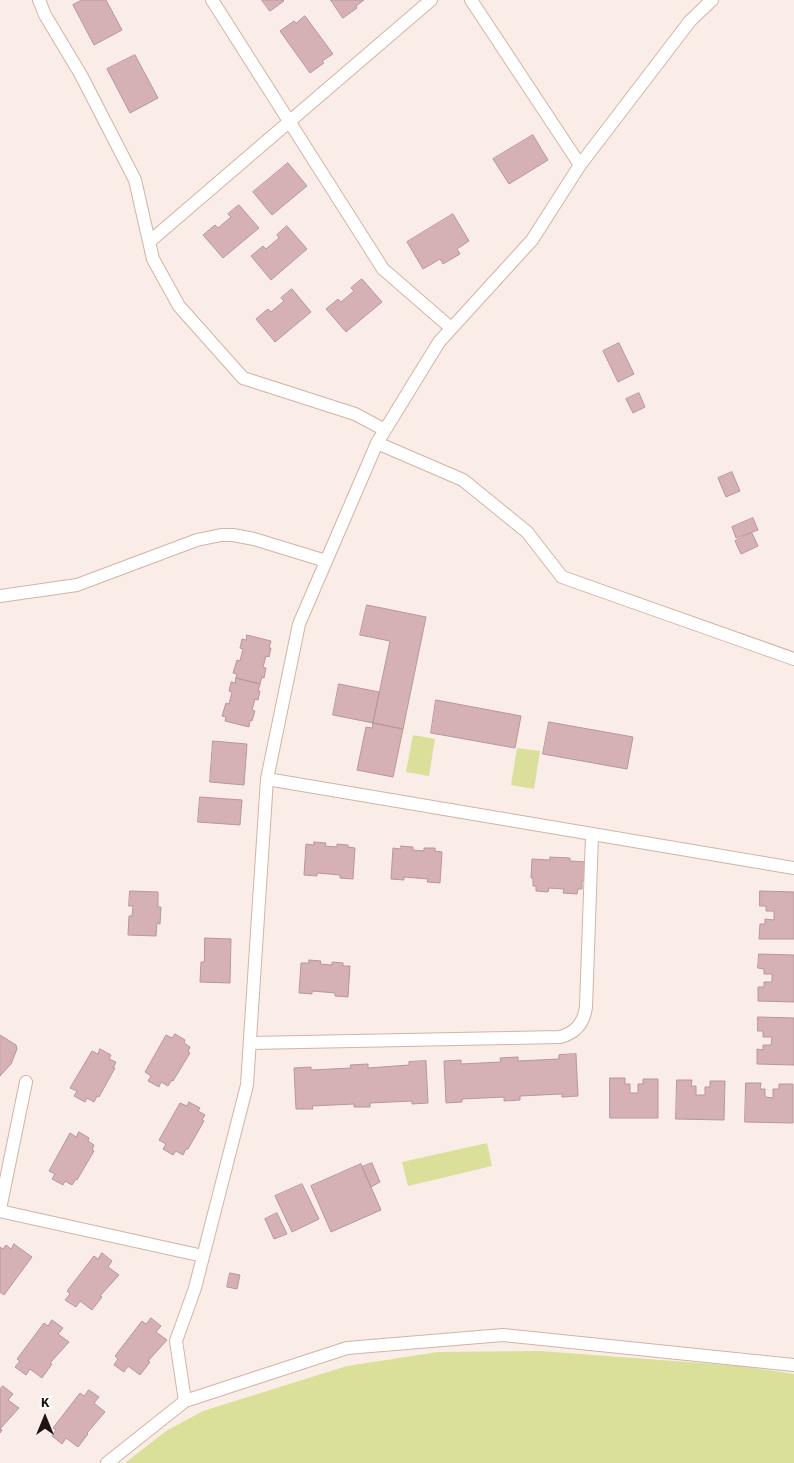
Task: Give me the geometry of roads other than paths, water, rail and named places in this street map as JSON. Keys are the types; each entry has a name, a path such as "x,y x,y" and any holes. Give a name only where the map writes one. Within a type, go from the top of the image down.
{"street":[{"path":"38,0 81,75 135,180 153,259 179,306 243,378 355,414 385,430"},
{"path":"212,0 383,269 451,328"},
{"path":"149,242 431,0"},
{"path":"471,0 580,165"},
{"path":"186,1401 176,1341 195,1288 247,1085 267,779 300,624 377,443 439,342 532,240 580,165 690,21 712,0"},
{"path":"377,443 463,480 527,532 562,577 794,660"},
{"path":"0,596 77,585 198,540 221,536 233,535 254,539 326,561"},
{"path":"267,779 794,868"},
{"path":"250,1043 560,1037 570,1033 580,1025 586,1007 592,834"},
{"path":"26,1082 0,1210 203,1256"},
{"path":"107,1463 186,1401 347,1348 502,1335 794,1365"}]}
